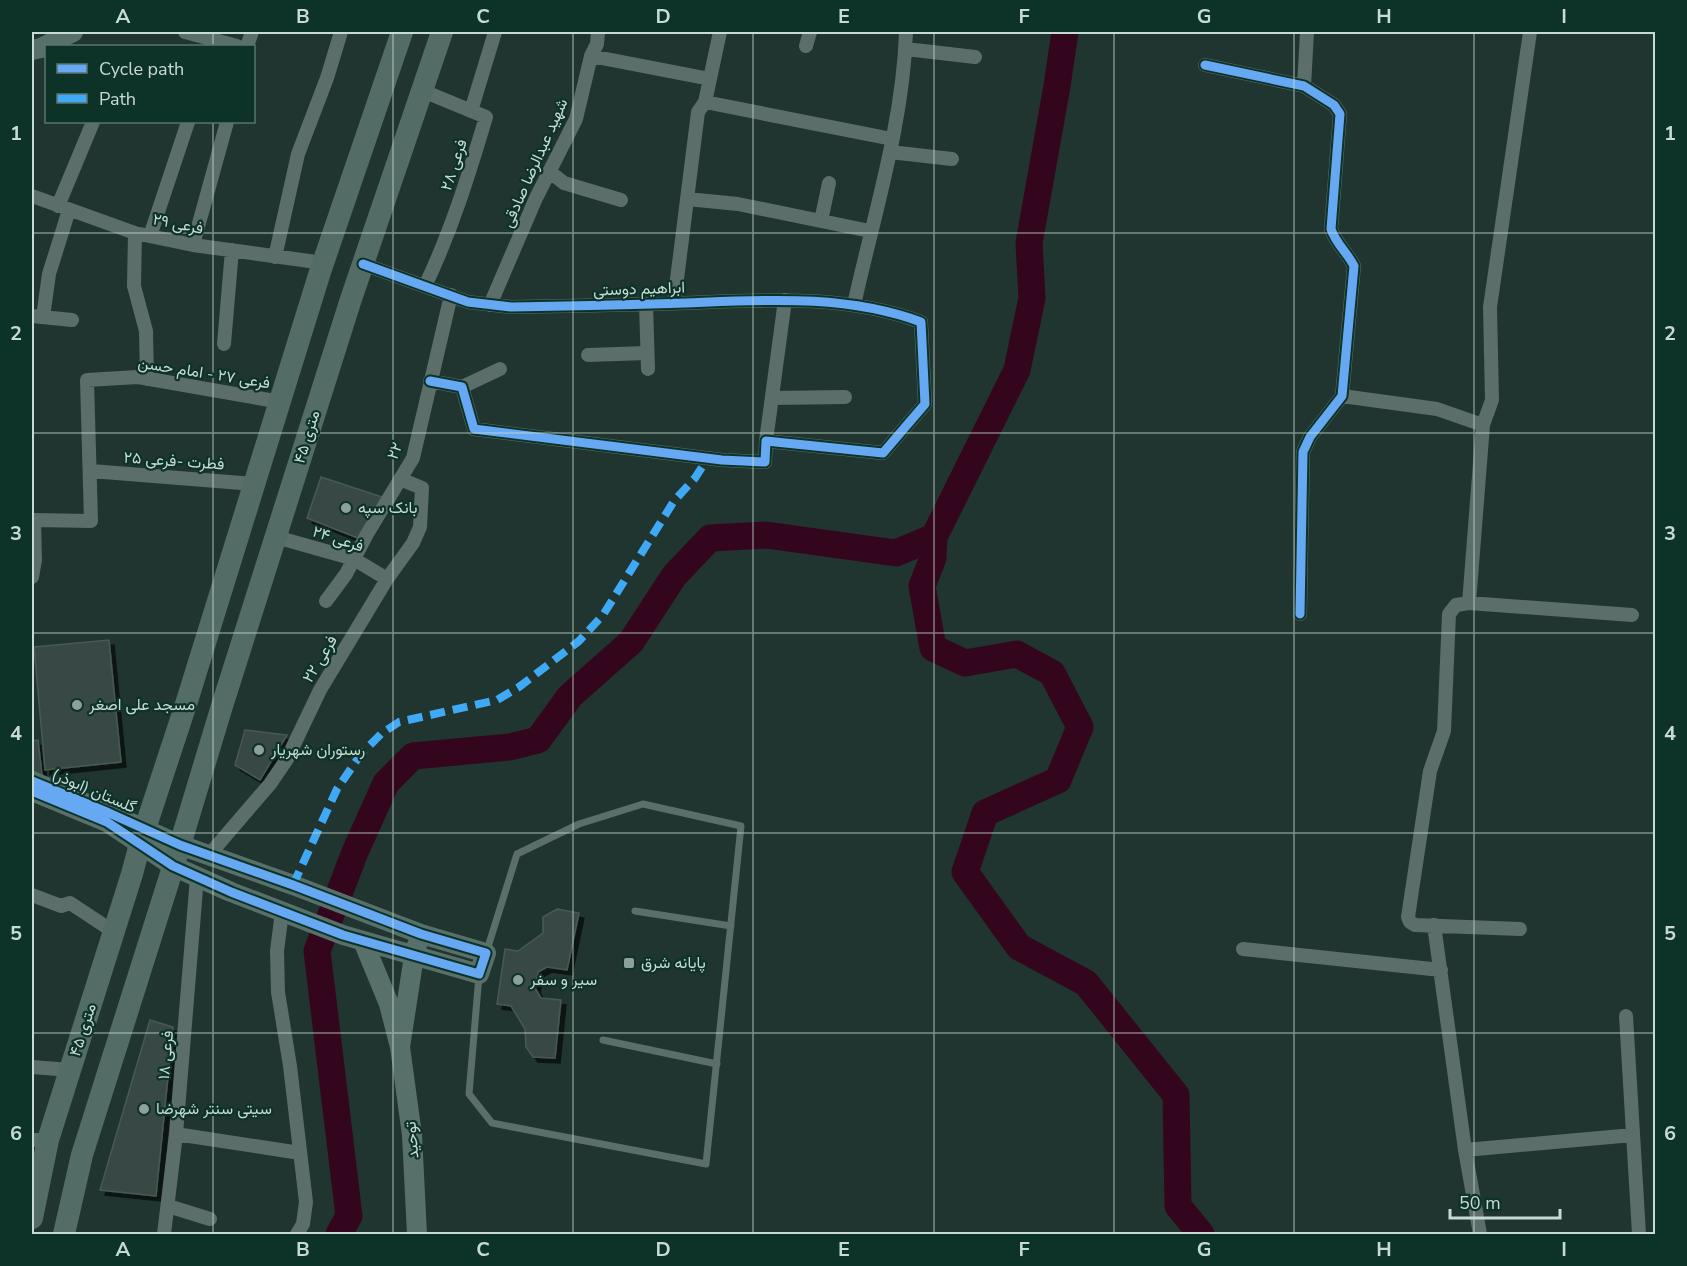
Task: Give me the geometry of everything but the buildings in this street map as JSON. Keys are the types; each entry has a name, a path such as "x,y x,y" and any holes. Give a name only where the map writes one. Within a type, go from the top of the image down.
{"main road":[{"name":"۴۵ متری","path":"32,1218 40,1140 70,1070 324,262 402,32"},
{"name":"۴۵ متری","path":"64,1234 82,1155 314,414 442,32"},
{"path":"294,357 301,368 310,372 330,367"},
{"path":"281,402 301,401 310,406 314,414"}],"street":[{"path":"185,32 233,45"},
{"path":"275,257 298,154 327,78 341,32"},
{"path":"423,91 471,111 495,32"},
{"name":"شهید عبدالرضا صادقی","path":"490,305 537,198 576,119 591,56 597,44 598,32"},
{"path":"674,303 698,112 705,102 720,32"},
{"path":"806,46 810,32"},
{"path":"854,305 891,146 902,88 906,32"},
{"path":"1304,86 1307,32"},
{"path":"1469,603 1483,425 1492,400 1490,307 1530,32"},
{"path":"49,45 68,38"},
{"path":"906,49 975,57"},
{"path":"591,56 710,79"},
{"path":"1205,65 1304,86 1335,105 1340,114 1331,229 1335,240 1348,254 1354,266 1342,396 1310,437 1303,452 1300,615"},
{"path":"705,102 952,159"},
{"name":"فرعی ۲۸","path":"424,286 453,218 486,117 471,111"},
{"path":"72,320 37,317 63,208 93,123"},
{"path":"150,236 188,123"},
{"path":"193,245 227,123"},
{"path":"550,172 564,183 621,200"},
{"path":"820,221 829,183"},
{"name":"فرعی ۲۹","path":"32,196 135,233 193,245 324,262"},
{"path":"687,199 738,204 870,231"},
{"path":"135,233 134,286 146,331 147,379"},
{"path":"224,344 232,250"},
{"name":"ابراهیم دوستی","path":"363,264 468,302 490,305 511,307 785,300 854,305 921,321 925,404 883,453 766,441"},
{"name":"۲۲","path":"326,601 346,574 412,458 451,296"},
{"path":"462,387 474,429 722,460 765,462 785,300"},
{"path":"646,304 648,369"},
{"path":"588,355 647,353"},
{"path":"430,381 462,387 501,369"},
{"name":"فرعی ۲۷ - امام حسن","path":"90,471 87,380 138,377 281,402"},
{"path":"1342,396 1437,409 1483,425"},
{"path":"772,398 845,397"},
{"path":"32,577 35,560 34,520 91,521 90,471"},
{"name":"فطرت -فرعی ۲۵","path":"90,471 254,484"},
{"name":"فرعی ۲۲","path":"208,855 270,784 320,690 387,579 412,543 420,527 422,488 400,479"},
{"name":"فرعی ۲۴","path":"276,537 354,559 387,579"},
{"path":"1520,929 1415,925 1410,922 1408,916 1430,771 1444,730 1449,614 1456,604 1469,603 1632,615"},
{"name":"گلستان (ابوذر)","path":"32,781 142,836"},
{"name":"گلستان (ابوذر)","path":"32,791 142,836"},
{"path":"142,836 176,855 197,877 282,912 343,935 479,974 486,953 421,934 208,855 176,855"},
{"name":"فرعی ۱۸","path":"164,1234 176,1134 197,877"},
{"path":"32,896 61,906 70,903 114,932"},
{"path":"282,912 277,951 278,992 306,1202 303,1224 297,1234"},
{"path":"1434,925 1465,1150 1480,1234"},
{"path":"400,1047 414,956 421,934"},
{"path":"363,941 389,1004 400,1047"},
{"path":"1243,949 1441,970"},
{"path":"1626,1016 1639,1234"},
{"name":"توحید","path":"400,1047 412,1135 417,1234"},
{"path":"32,1067 70,1070"},
{"path":"176,1134 300,1153"},
{"path":"1465,1150 1633,1135"},
{"path":"168,1206 210,1220"}],"lane":[{"path":"479,974 469,1094 492,1123 706,1164 741,826 643,804 579,824 517,854 486,953"},
{"path":"635,911 731,926"},
{"path":"603,1040 717,1064"}],"waterway":[{"path":"339,1234 349,1216 317,951 355,852 386,783 413,756 510,747 538,740 570,696 631,642 674,576 710,538 766,535 896,553 934,537 1017,370 1032,298 1029,243 1065,32"},
{"path":"934,537 933,558 922,586 933,648 965,663 1017,654 1052,673 1080,727 1058,780 985,813 965,872 1019,947 1086,983 1176,1095 1178,1206 1201,1234"}],"marked path":[{"path":"293,885 337,789 361,754 381,734 399,722 497,700 519,687 579,641 603,615 674,501 695,478 708,458"}],"cycle path":[{"path":"1205,65 1304,86 1334,105 1340,114 1331,229 1354,266 1342,396 1310,437 1303,452 1300,614"},
{"path":"363,264 468,302 511,307 774,300 834,303 892,313 921,322 925,404 883,453 766,441 765,462 722,460 474,429 462,387 430,381"},
{"path":"32,781 180,845 421,934 486,953 479,974 343,935 231,892 173,866 107,822 32,791"}],"place":[{"name":"بانک سپه","path":"346,508"},
{"name":"مسجد علی اصغر","path":"77,705"},
{"name":"رستوران شهریار","path":"259,750"},
{"name":"پایانه شرق","path":"629,963"},
{"name":"سیر و سفر","path":"518,980"},
{"name":"سیتی سنتر شهرضا","path":"144,1109"}]}
